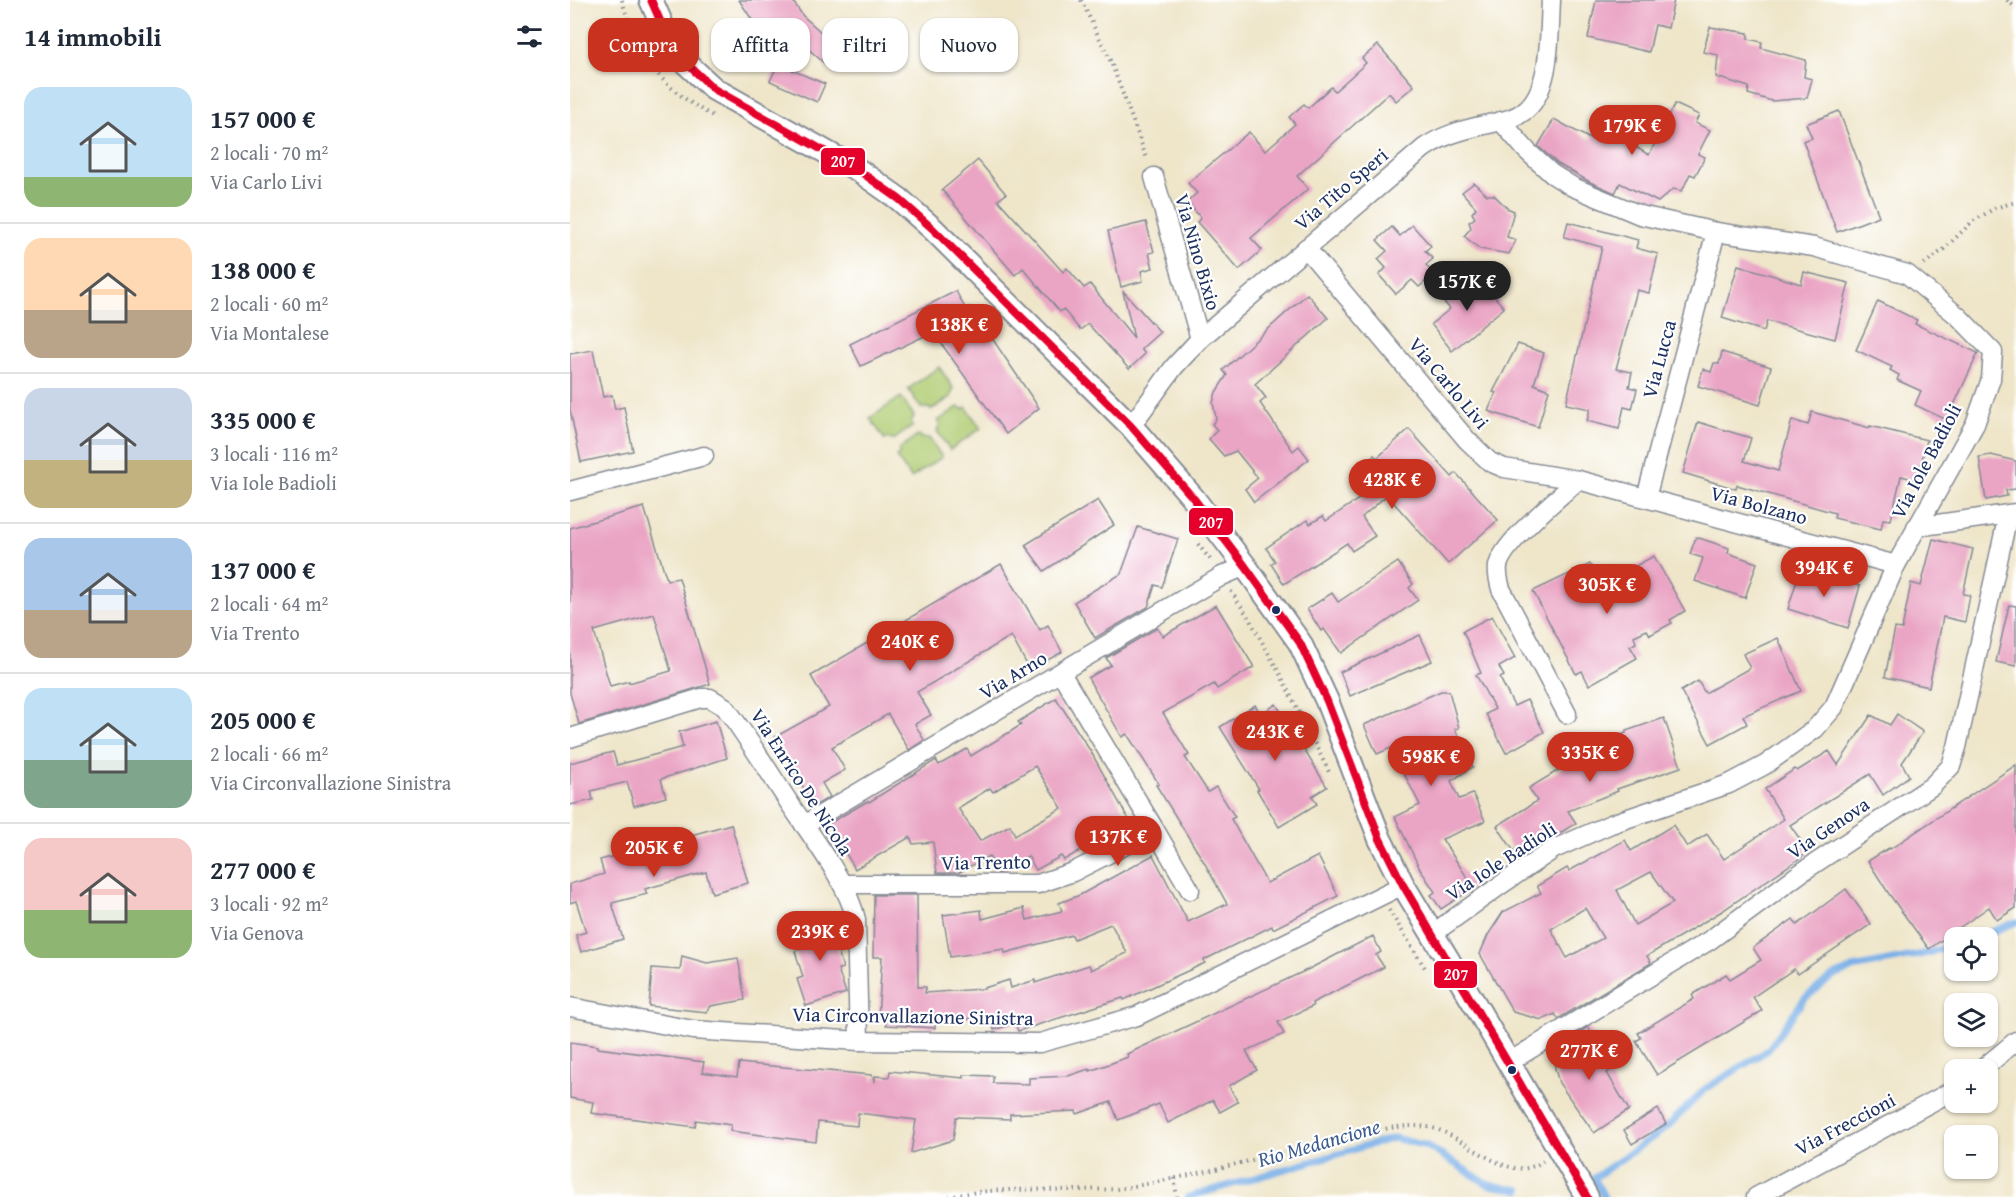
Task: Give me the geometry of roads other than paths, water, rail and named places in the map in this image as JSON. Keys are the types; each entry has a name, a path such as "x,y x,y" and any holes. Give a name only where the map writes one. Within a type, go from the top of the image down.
{"street":[{"path":"651,0 666,34 686,63 714,88 858,170 899,199 942,237 1131,426 1194,499 1245,566 1304,651 1327,701 1380,839 1403,885 1587,1197"},
{"name":"Via Tito Speri","path":"1131,426 1174,367 1200,339 1424,148 1451,132 1513,118 1534,101 1542,87 1551,0"},
{"name":"Via Iole Badioli","path":"1432,934 1554,849 1611,824 1729,784 1765,765 1815,729 1834,707 1896,566 1976,424 1991,379 1993,352 1959,317 1907,274 1814,247 1716,232 1640,215 1573,187 1540,163 1501,121"},
{"name":"Via Nino Bixio","path":"1154,177 1200,339"},
{"name":"Via Lucca","path":"1646,498 1716,232"},
{"name":"Via Carlo Livi","path":"1306,248 1467,440 1490,462"},
{"path":"570,491 704,456"},
{"name":"Via Bolzano","path":"1490,462 1504,468 1578,480 1896,566"},
{"path":"1567,714 1501,589 1498,566 1504,553 1514,541 1578,480"},
{"path":"1916,527 2012,514"},
{"name":"Via Genova","path":"1509,1062 1710,940 1802,872 1932,786 1951,766 2012,514"},
{"name":"Via Arno","path":"804,825 1222,576 1245,566"},
{"path":"1061,673 1190,890"},
{"name":"Via Enrico De Nicola","path":"570,738 701,698 710,698 725,707 804,825 852,903 856,920 859,1041"},
{"name":"Via Trento","path":"842,884 1038,884 1073,872 1155,830"},
{"name":"Via Circonvallazione Sinistra","path":"570,1007 693,1030 859,1041 1040,1043 1137,1016 1403,885"},
{"path":"1994,1059 2016,1041"},
{"name":"Via Freccioni","path":"1756,1197 1944,1095"}],"waterway":[{"path":"1998,929 2016,922"},
{"path":"1604,1197 1594,1178 1666,1128 1705,1089 1768,1050 1804,999 1832,977 1853,968 1944,948"},
{"name":"Rio Medancione","path":"1188,1197 1394,1138 1427,1146 1489,1185 1520,1190"}]}
